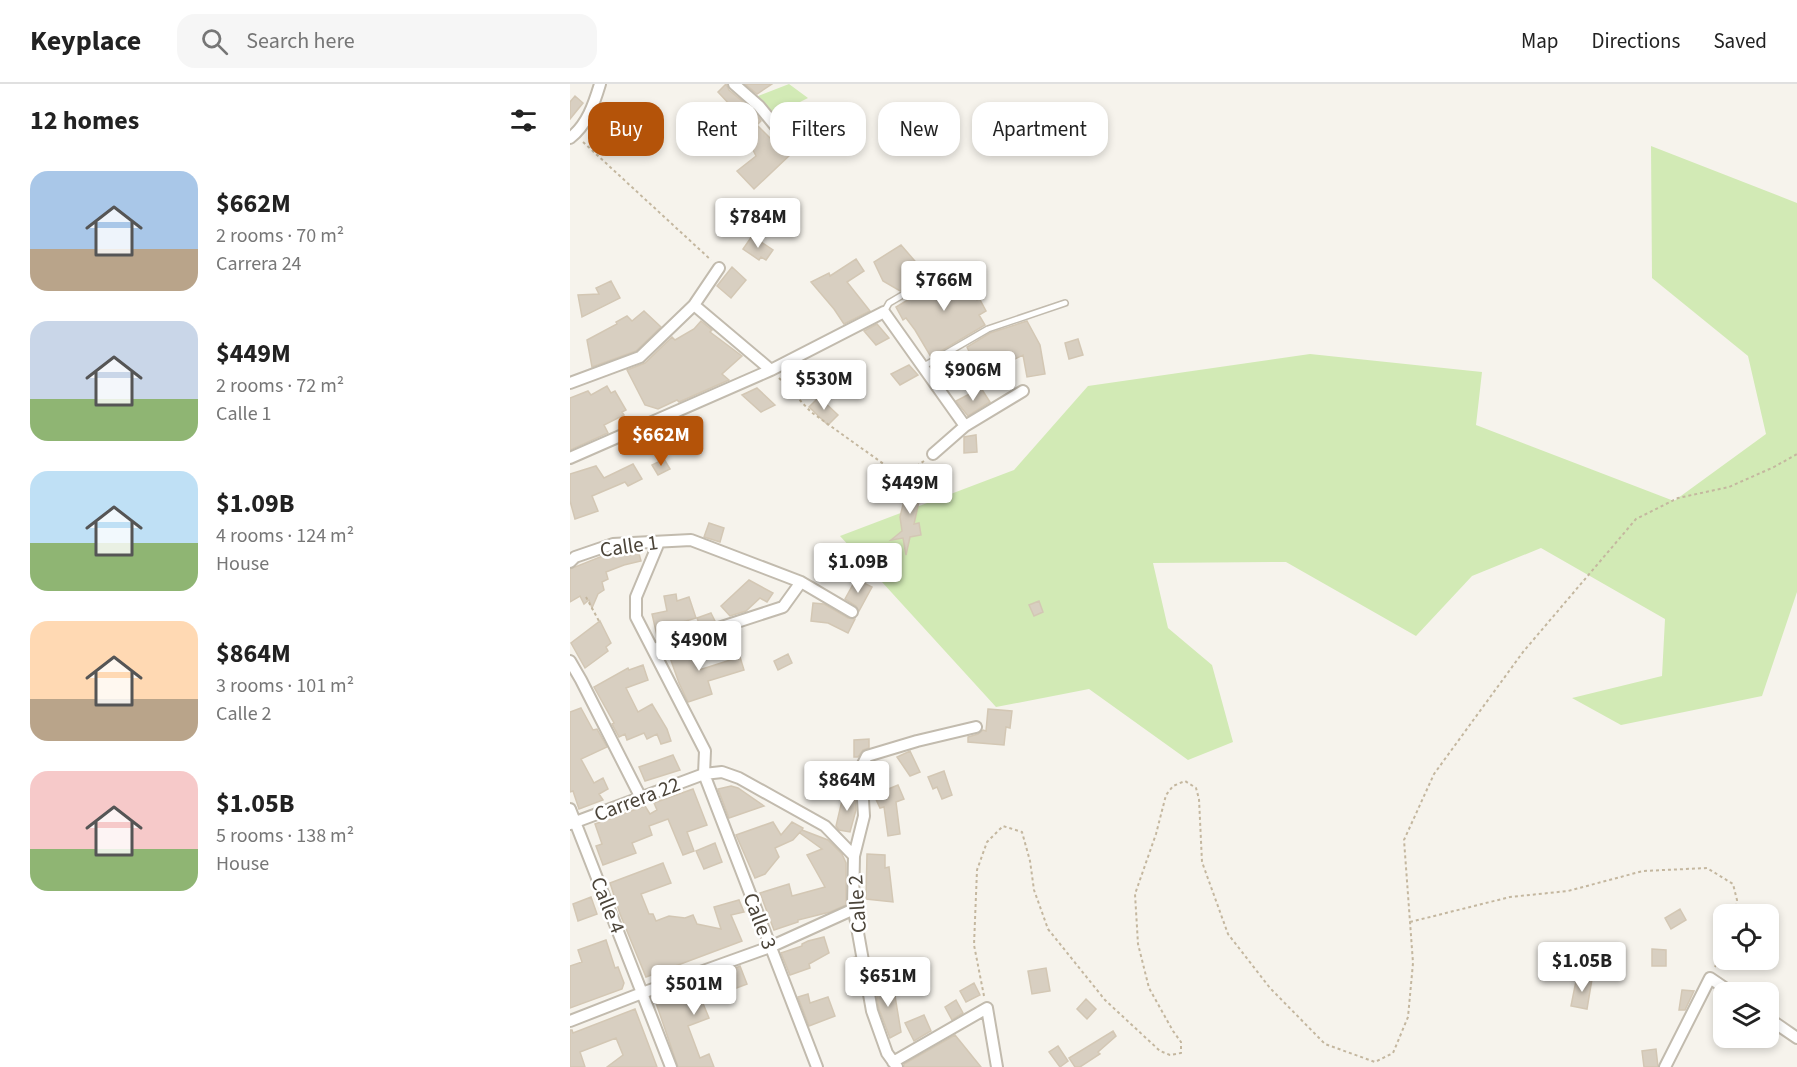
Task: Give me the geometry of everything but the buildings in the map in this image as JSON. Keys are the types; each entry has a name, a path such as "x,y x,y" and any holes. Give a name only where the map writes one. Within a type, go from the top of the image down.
{"street":[{"path":"573,136 591,112 600,84"},
{"path":"734,84 759,106 770,120"},
{"path":"570,383 640,357 694,305 719,268"},
{"path":"694,305 771,370"},
{"path":"570,458 771,370 884,312 965,426"},
{"path":"933,454 965,426 1023,391"},
{"name":"Calle 1","path":"570,562 575,557 613,544 691,540 801,582"},
{"path":"659,542 636,597 636,617 705,751 704,774"},
{"path":"654,649 783,607 801,582 852,612"},
{"path":"570,662 641,798"},
{"path":"570,684 581,680"},
{"path":"854,856 864,816 861,768 867,756 976,727"},
{"name":"Calle 2","path":"704,774 722,772 739,778 825,826 854,856 854,909 872,1011 890,1062"},
{"name":"Carrera 22","path":"572,823 704,774"},
{"name":"Calle 3","path":"704,774 817,1067"},
{"name":"Calle 4","path":"570,809 572,823 671,1067"},
{"path":"570,1021 770,947 854,909"},
{"path":"1665,1067 1710,978 1716,982"},
{"path":"890,1062 987,1008 997,1067"},
{"path":"1779,1026 1797,1038"}],"lane":[{"path":"884,312 889,303 933,277"},
{"path":"924,366 988,329 1065,303"}],"path":[{"path":"573,136 719,268"},
{"path":"771,370 811,412 892,470 905,474 933,454"},
{"path":"987,1008 974,945 977,870 987,842 1003,826 1022,832 1030,861 1034,890 1048,929 1105,1000 1152,1044 1160,1051 1170,1055 1181,1053 1181,1042 1149,988 1138,944 1136,894 1166,795 1173,786 1185,781 1196,788 1199,799 1202,862 1228,934 1270,988 1326,1044 1375,1062 1394,1053 1408,1017 1413,963 1404,840 1434,774 1523,652 1636,519 1678,498 1729,488 1797,454"},
{"path":"586,597 600,623"},
{"path":"1410,922 1510,897 1568,891 1643,871 1707,868 1732,884 1736,904"},
{"path":"1710,978 1714,970"}],"green space":[{"path":"789,84 808,98 800,102 770,102 770,110 758,96"},
{"path":"1651,146 1797,203 1797,592 1762,696 1621,725 1572,698 1662,676 1665,619 1541,548 1472,576 1416,636 1286,562 1153,563 1168,628 1212,665 1233,742 1188,760 1089,689 996,707 840,536 1014,470 1088,386 1310,354 1482,372 1476,425 1674,501 1766,434 1748,356 1652,278"}]}
